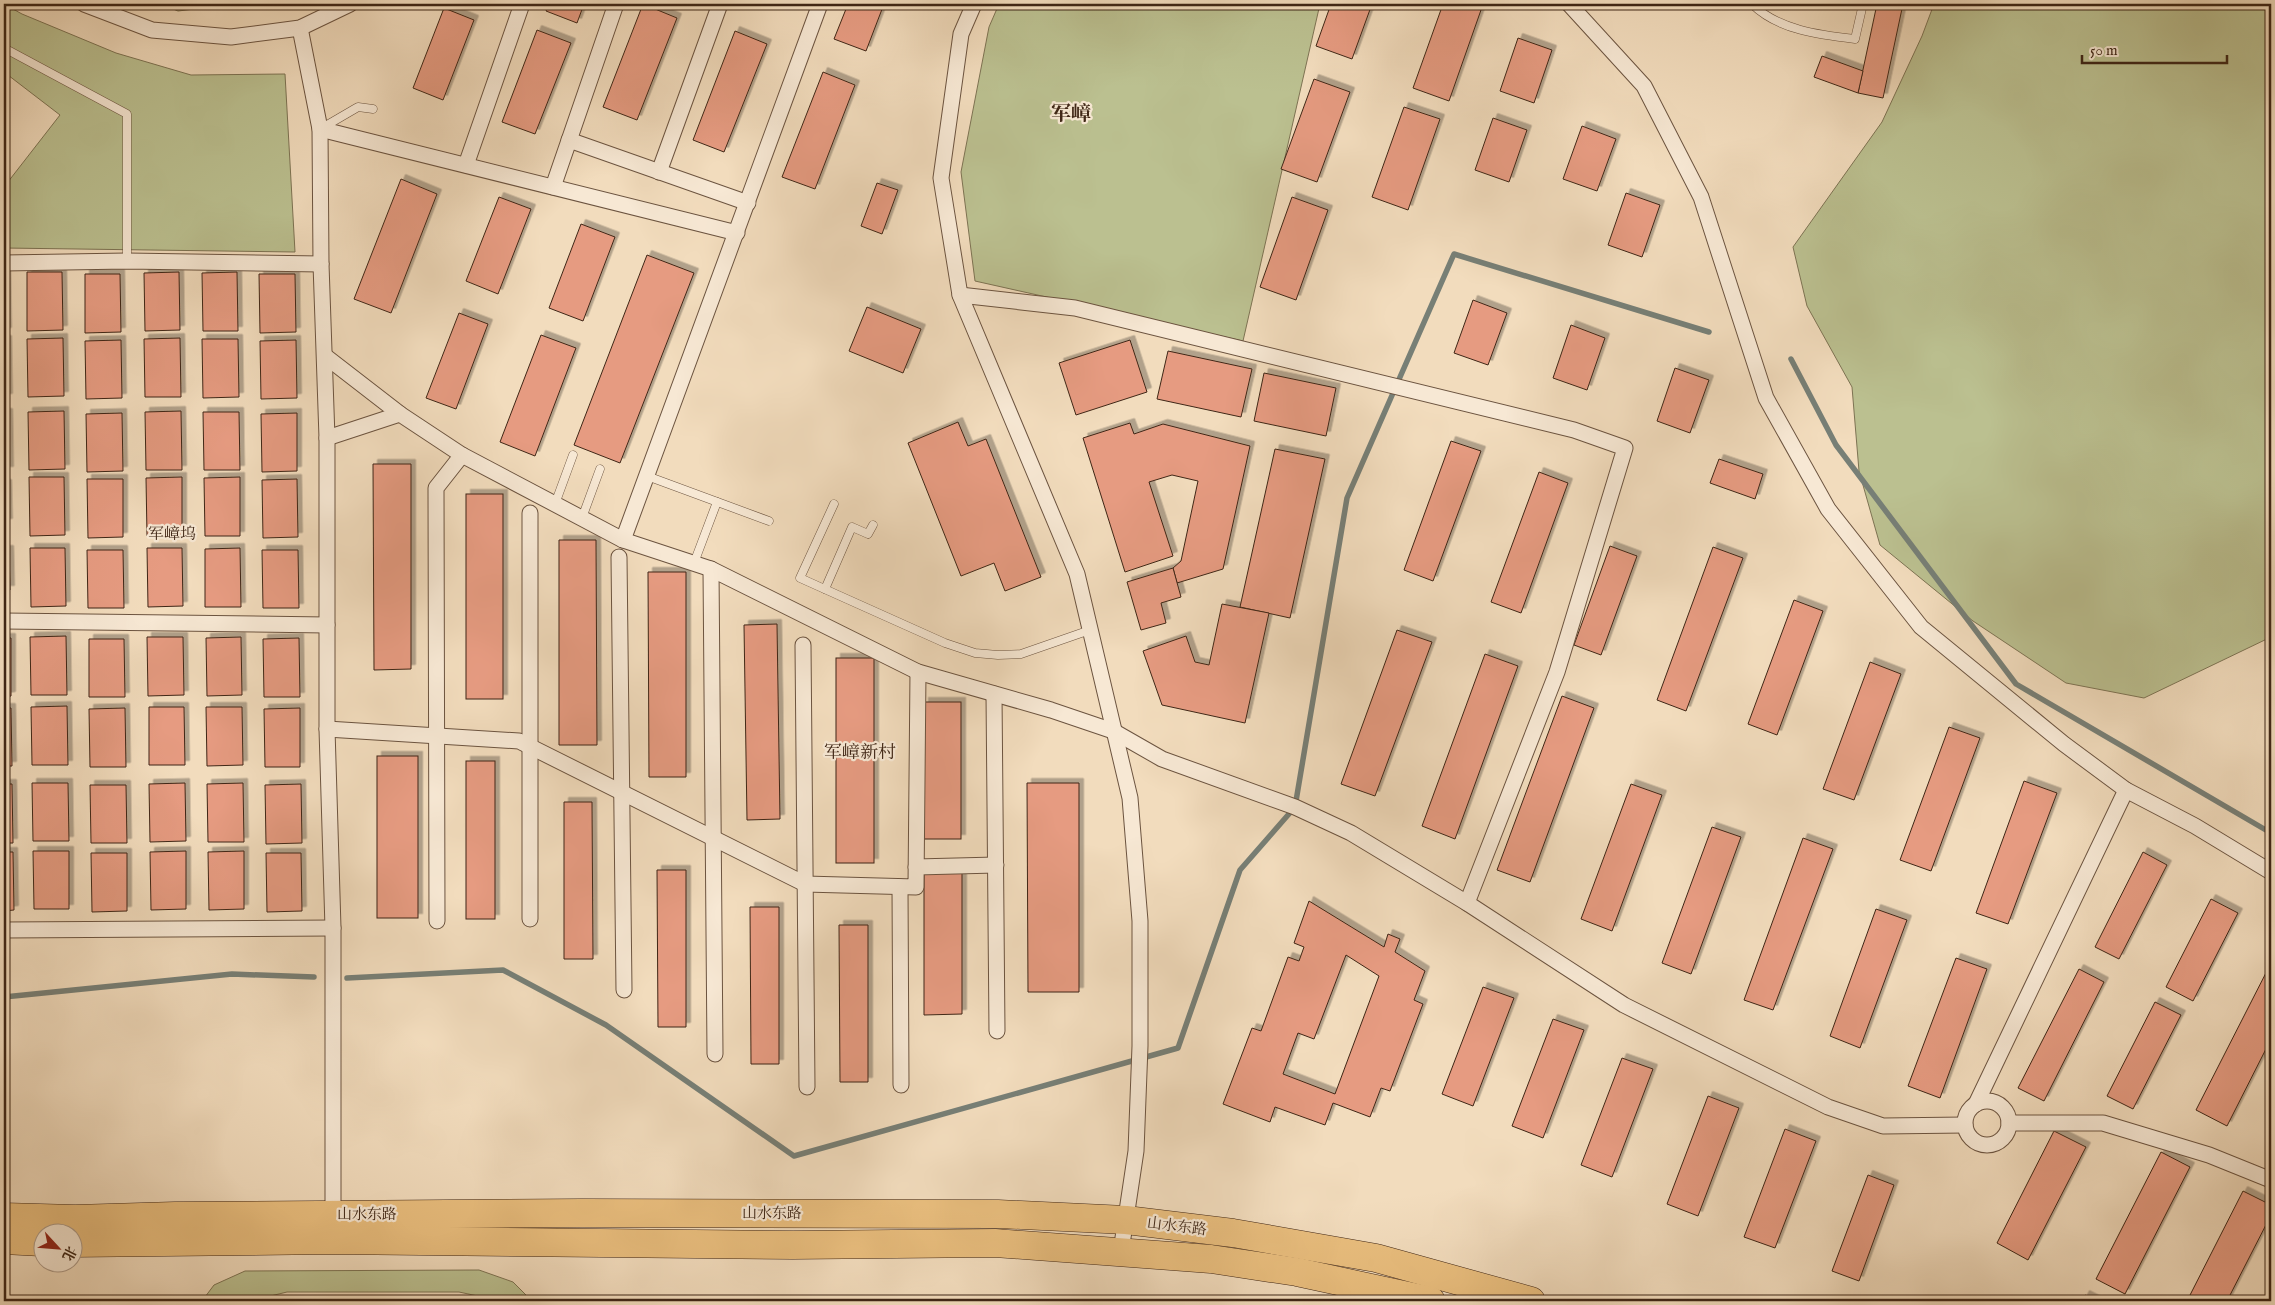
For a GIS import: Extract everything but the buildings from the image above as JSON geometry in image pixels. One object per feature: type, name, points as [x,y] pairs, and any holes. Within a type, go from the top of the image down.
[{"type":"highway","name":"山水东路","points":[[82,1242],[332,1227],[998,1214],[1126,1220],[1232,1232],[1376,1258],[1531,1301]]},
{"type":"highway","name":"山水东路","points":[[4,1217],[332,1227],[793,1245],[995,1243],[1211,1259],[1297,1272],[1417,1299]]},
{"type":"highway","points":[[4,1240],[32,1241]]},
{"type":"street","points":[[84,4],[152,30],[231,37],[300,28],[350,4]]},
{"type":"street","points":[[466,165],[522,4]]},
{"type":"street","points":[[553,187],[616,4]]},
{"type":"street","points":[[659,172],[720,4]]},
{"type":"street","points":[[623,540],[820,4]]},
{"type":"street","points":[[974,4],[961,34],[941,178],[960,295],[1077,574],[1130,798],[1140,921],[1140,1046],[1136,1151],[1121,1251]]},
{"type":"street","points":[[1569,4],[1644,86],[1701,197],[1766,398],[1828,509],[1921,627],[2064,744],[2126,790],[2195,826],[2271,872]]},
{"type":"street","points":[[300,28],[320,129],[327,438],[327,729],[333,928],[332,1227]]},
{"type":"street","points":[[320,129],[737,233]]},
{"type":"street","points":[[569,140],[748,203]]},
{"type":"street","points":[[4,264],[127,261],[322,264]]},
{"type":"street","points":[[960,295],[1075,308],[1574,430],[1625,448],[1557,672],[1467,903]]},
{"type":"street","points":[[325,356],[400,414],[462,455],[623,540],[711,569],[918,672],[1113,731],[1162,759],[1295,807],[1351,833],[1467,903],[1624,1005],[1828,1107],[1883,1126],[1966,1125]]},
{"type":"street","points":[[327,438],[400,414]]},
{"type":"street","points":[[437,921],[436,488],[462,455]]},
{"type":"street","points":[[530,513],[530,918]]},
{"type":"street","points":[[619,557],[624,990]]},
{"type":"street","points":[[711,569],[714,1054]]},
{"type":"street","points":[[4,621],[327,625]]},
{"type":"street","points":[[803,645],[807,1087]]},
{"type":"street","points":[[327,729],[519,741],[805,884],[916,888],[918,672]]},
{"type":"street","points":[[994,694],[997,1031]]},
{"type":"street","points":[[1976,1104],[1987,1100],[1998,1103],[2007,1112],[2009,1123],[2006,1134],[1998,1141],[1988,1145],[1977,1142],[1969,1135],[1966,1125],[1968,1113],[1976,1104],[2126,790]]},
{"type":"street","points":[[916,867],[996,866]]},
{"type":"street","points":[[900,887],[901,1085]]},
{"type":"street","points":[[4,930],[333,928]]},
{"type":"street","points":[[2009,1123],[2103,1122],[2209,1155],[2271,1180]]},
{"type":"lane","points":[[1752,4],[1761,13],[1811,34],[1855,39],[1862,4]]},
{"type":"lane","points":[[4,48],[127,114],[127,261]]},
{"type":"lane","points":[[320,129],[358,107],[374,109]]},
{"type":"lane","points":[[555,504],[573,455]]},
{"type":"lane","points":[[582,518],[600,469]]},
{"type":"lane","points":[[646,476],[769,521]]},
{"type":"lane","points":[[694,563],[717,502]]},
{"type":"lane","points":[[834,504],[800,578],[945,643],[975,653],[998,655],[1022,654],[1090,630]]},
{"type":"lane","points":[[826,589],[852,527],[868,534],[873,524]]},
{"type":"green space","points":[[4,4],[22,14],[116,53],[191,75],[285,74],[295,252],[4,248],[4,187],[60,115],[4,72]]},
{"type":"green space","points":[[161,4],[235,4],[178,11]]},
{"type":"green space","points":[[999,4],[1320,4],[1243,341],[975,281],[961,172],[989,27]]},
{"type":"green space","points":[[1934,4],[2271,4],[2271,637],[2144,698],[2066,683],[1973,621],[1880,545],[1859,471],[1852,387],[1807,306],[1793,247],[1882,122],[1922,36]]},
{"type":"green space","points":[[479,1270],[513,1282],[532,1301],[491,1301],[487,1298],[459,1292],[287,1292],[250,1301],[202,1301],[214,1285],[245,1271]]},
{"type":"waterway","points":[[347,978],[503,970],[606,1025],[794,1156],[1178,1048],[1240,870],[1295,807],[1347,498],[1454,254],[1709,332]]},
{"type":"waterway","points":[[1791,359],[1836,445],[2016,684],[2271,833]]},
{"type":"waterway","points":[[4,997],[232,974],[314,977]]},
{"type":"district","name":"军嶂","points":[[1071,113]]},
{"type":"district","name":"军嶂坞","points":[[172,533]]},
{"type":"district","name":"军嶂新村","points":[[860,752]]}]
